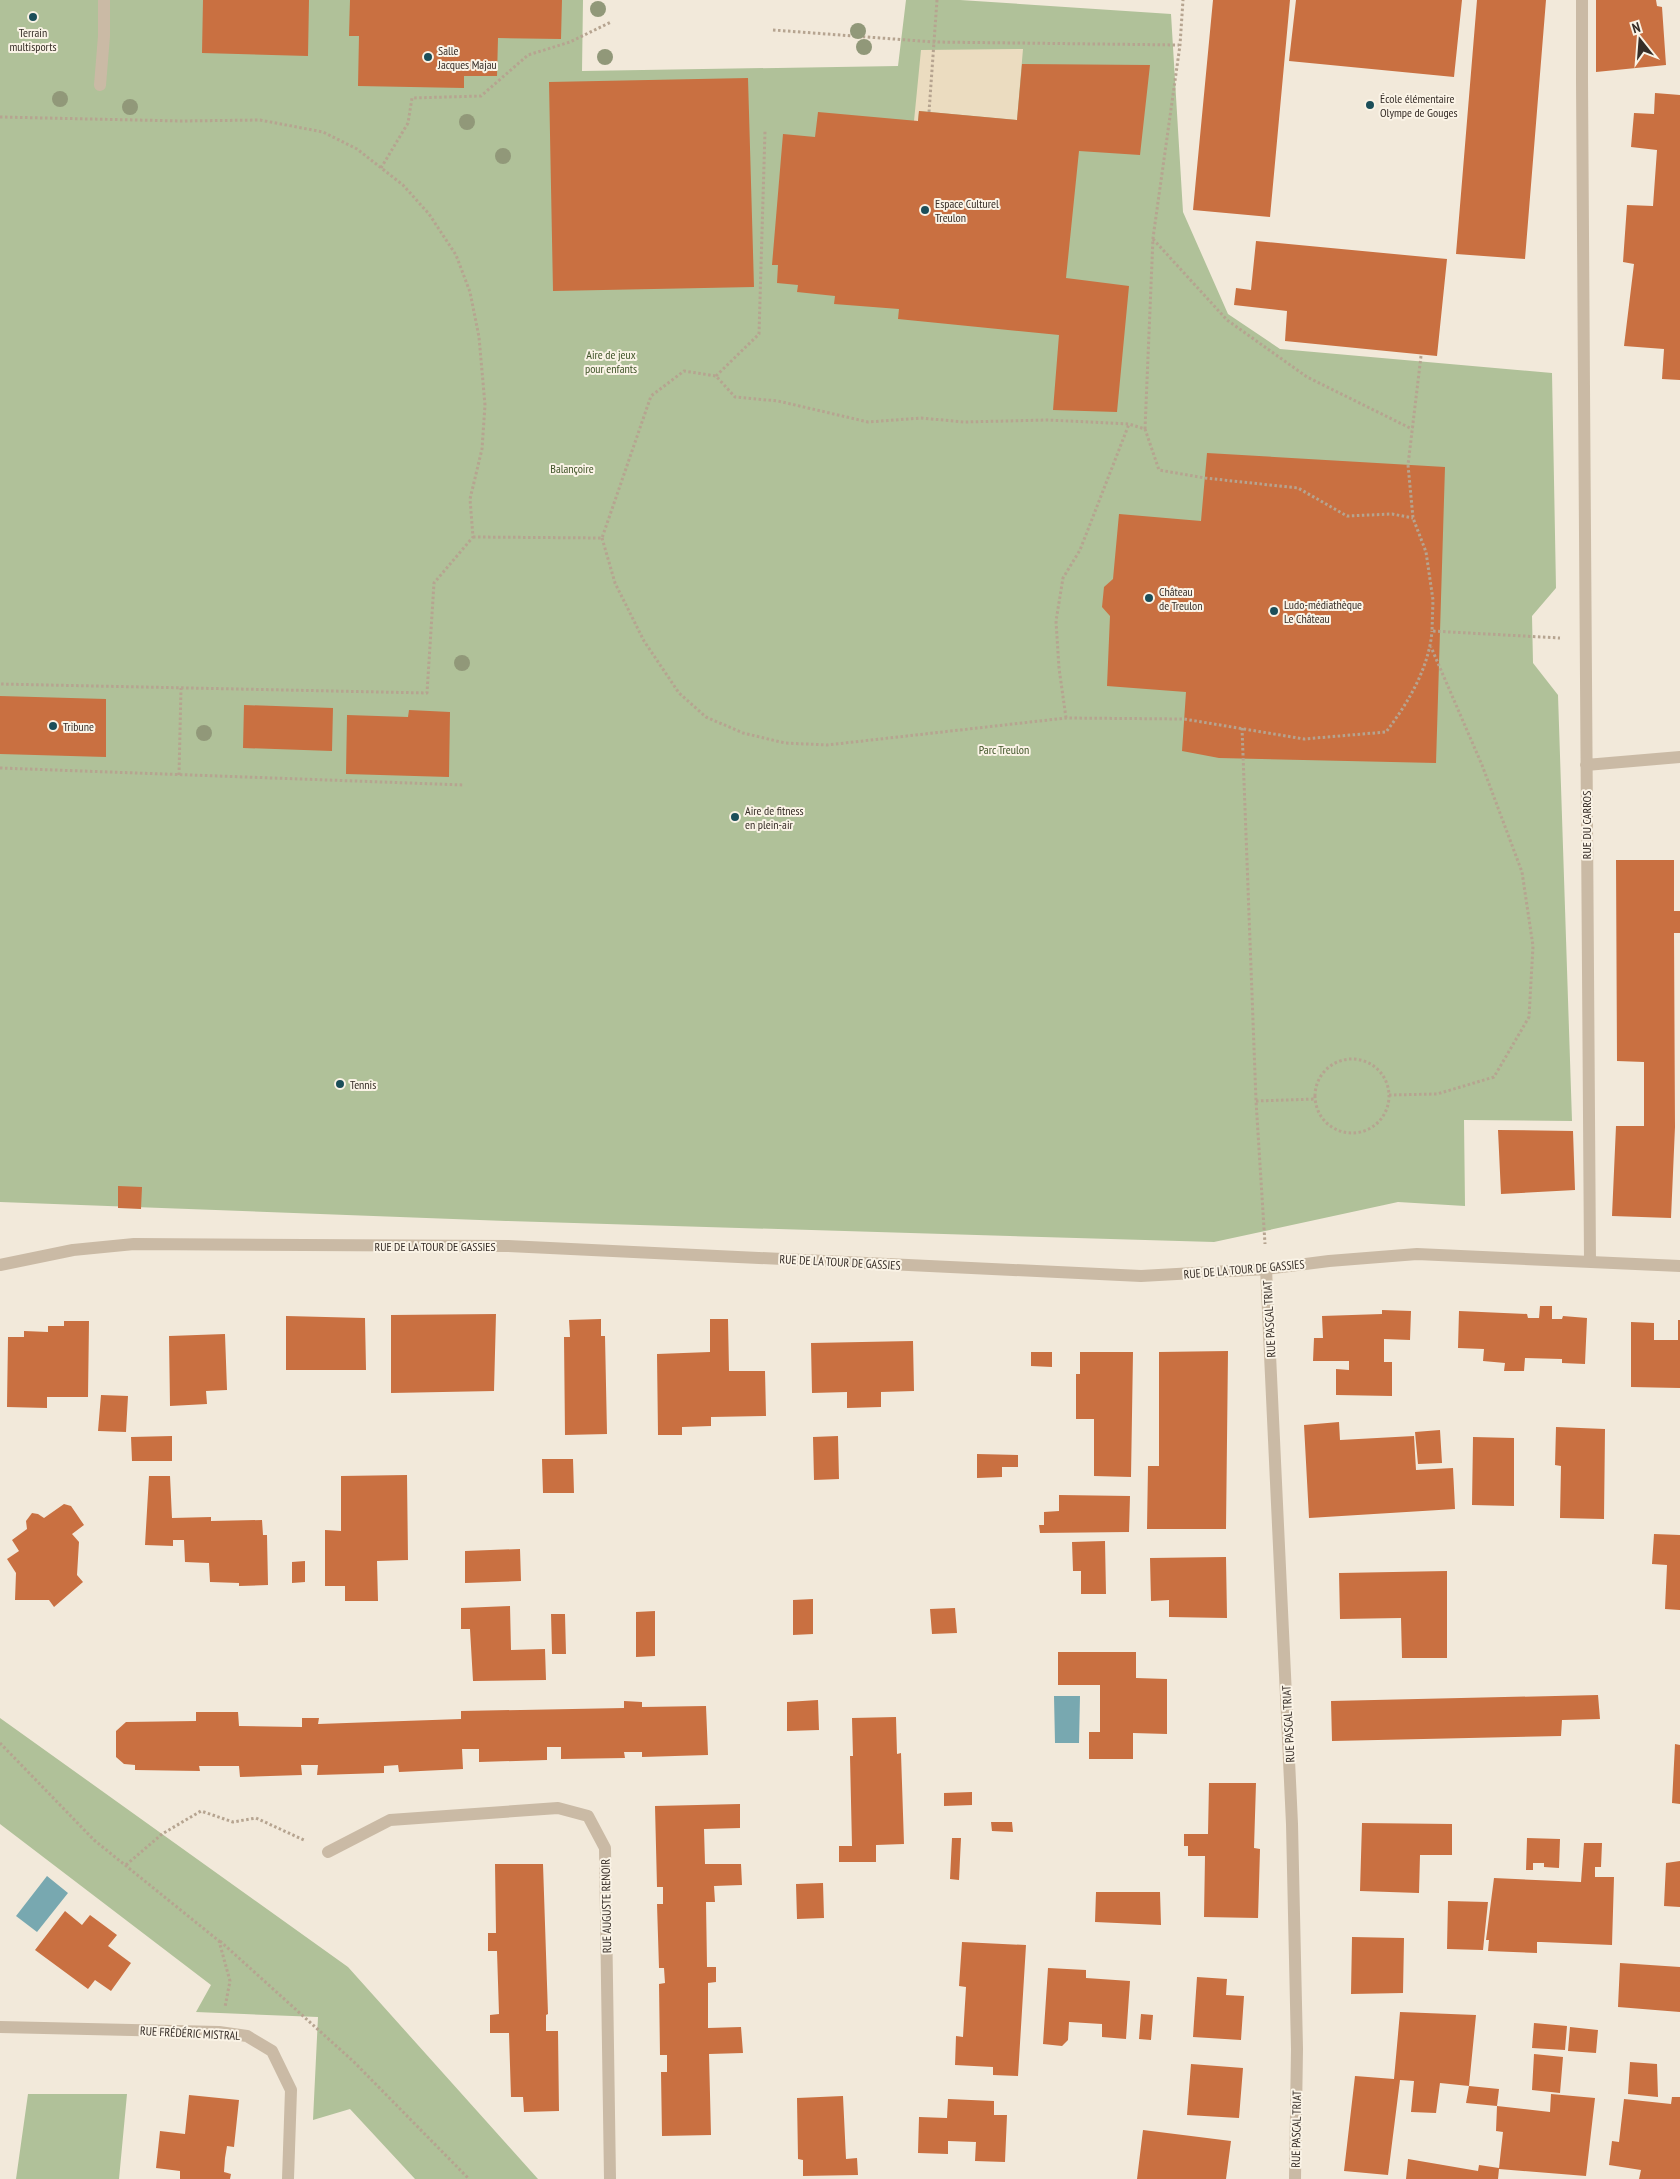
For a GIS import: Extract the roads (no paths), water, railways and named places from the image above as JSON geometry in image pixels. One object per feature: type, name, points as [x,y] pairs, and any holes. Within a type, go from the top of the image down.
[{"type":"street","points":[[100,85],[104,36],[104,0]]},
{"type":"street","name":"RUE DU CARROS","points":[[1582,0],[1590,1261]]},
{"type":"street","points":[[1586,765],[1680,757]]},
{"type":"street","name":"RUE DE LA TOUR DE GASSIES","points":[[0,1265],[73,1250],[144,1244],[508,1246],[1141,1276],[1266,1269],[1329,1260],[1417,1254],[1680,1266]]},
{"type":"street","name":"RUE PASCAL TRIAT","points":[[1266,1269],[1292,1824],[1297,2049],[1294,2179]]},
{"type":"street","name":"RUE AUGUSTE RENOIR","points":[[328,1852],[390,1820],[558,1808],[588,1816],[606,1848],[610,2179]]},
{"type":"street","name":"RUE FRÉDÉRIC MISTRAL","points":[[0,2027],[219,2032],[247,2036],[272,2051],[291,2090],[288,2179]]},
{"type":"water","points":[[1054,1696],[1080,1696],[1079,1743],[1055,1743]]},
{"type":"water","points":[[47,1876],[68,1893],[37,1932],[16,1916]]},
{"type":"place","name":"Terrain multisports","points":[[33,17]]},
{"type":"place","name":"Salle Jacques Majau","points":[[428,57]]},
{"type":"place","name":"École élémentaire Olympe de Gouges","points":[[1370,105]]},
{"type":"place","name":"Espace Culturel Treulon","points":[[925,210]]},
{"type":"place","name":"Château de Treulon","points":[[1149,598]]},
{"type":"place","name":"Ludo-médiathèque Le Château","points":[[1274,611]]},
{"type":"place","name":"Tribune","points":[[53,726]]},
{"type":"place","name":"Aire de fitness en plein-air","points":[[735,817]]},
{"type":"place","name":"Tennis","points":[[340,1084]]},
{"type":"park label","name":"Aire de jeux pour enfants","points":[[611,361]]},
{"type":"park label","name":"Balançoire","points":[[572,468]]},
{"type":"park label","name":"Parc Treulon","points":[[1004,749]]}]
